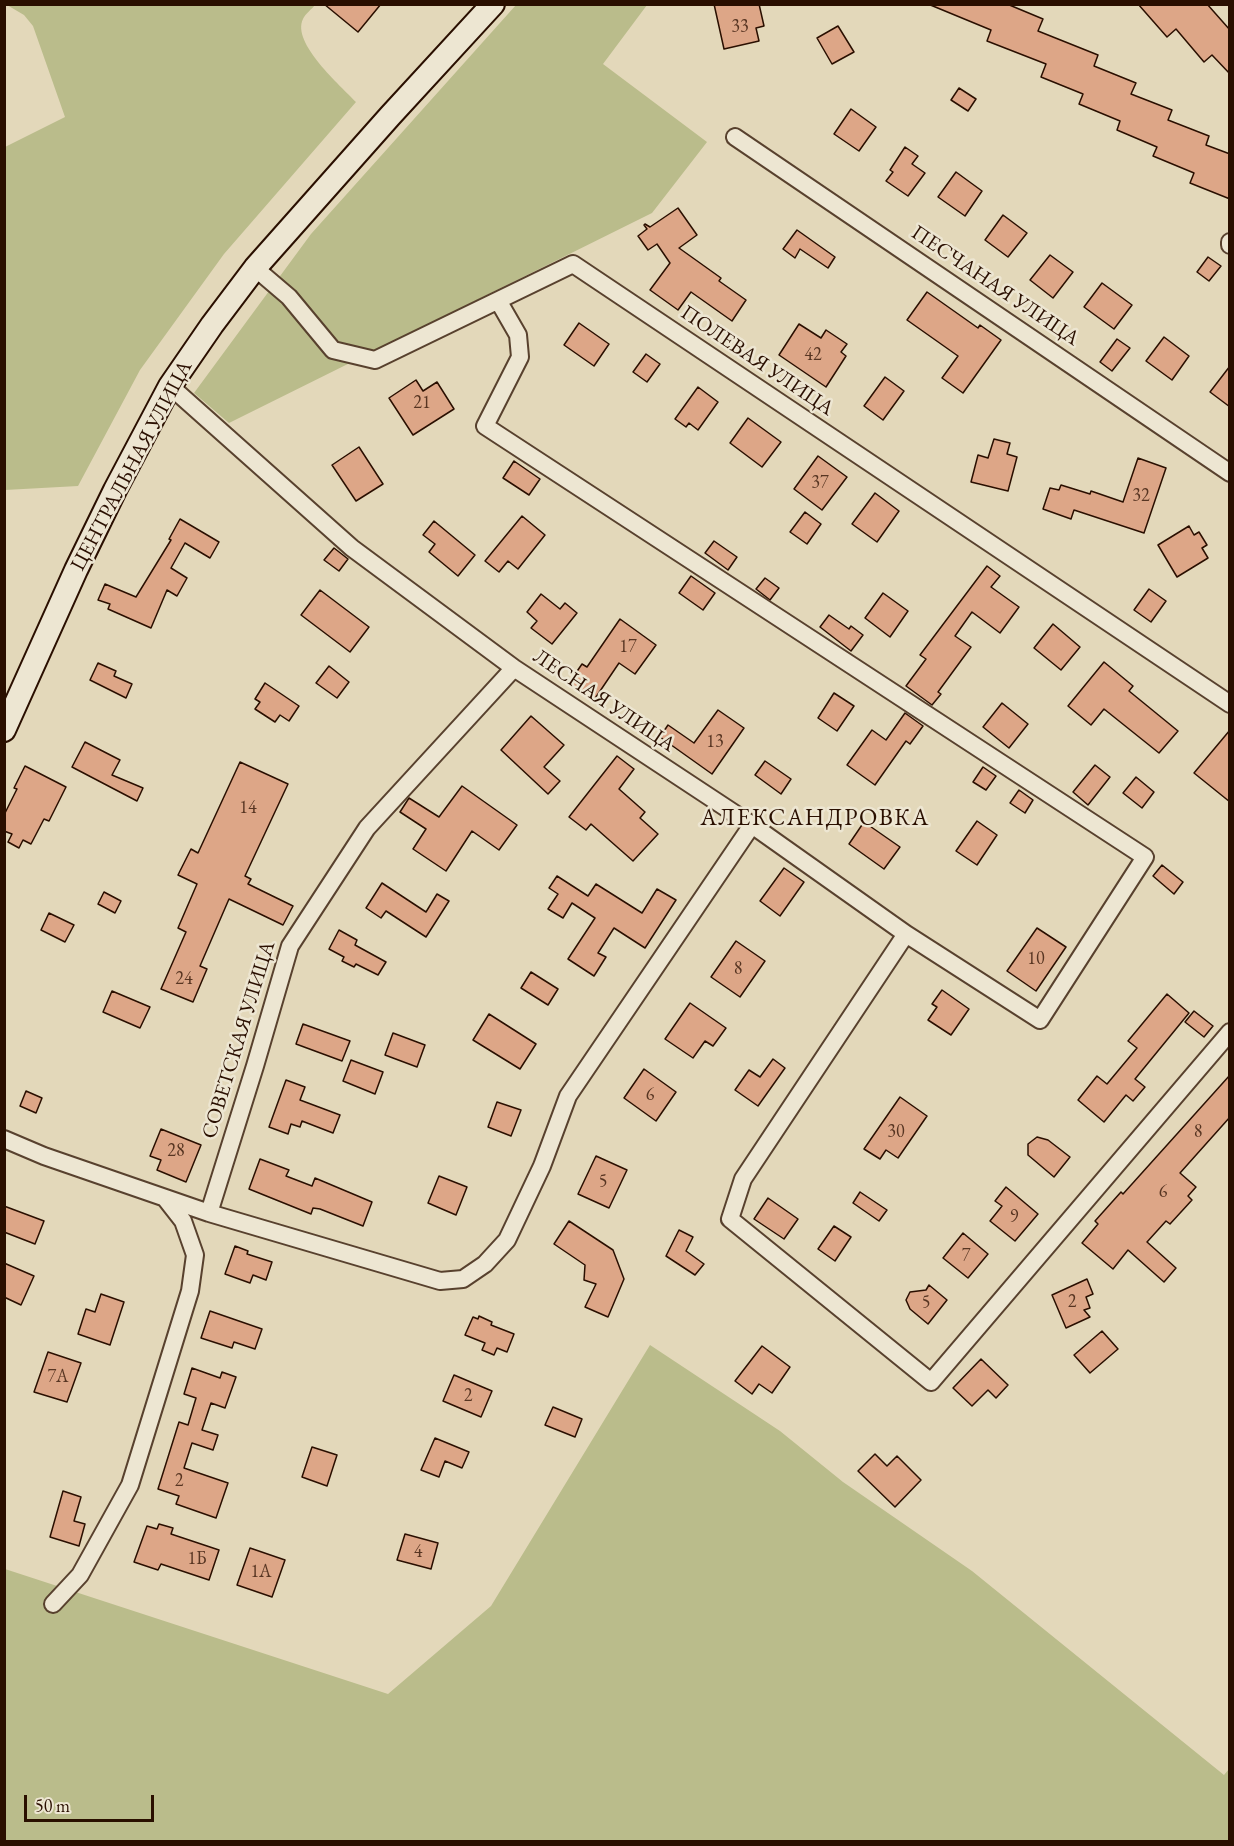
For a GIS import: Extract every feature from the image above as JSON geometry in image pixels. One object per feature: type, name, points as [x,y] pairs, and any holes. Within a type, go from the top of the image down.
[{"type":"main road","name":"ЦЕНТРАЛЬНАЯ УЛИЦА","points":[[4,730],[96,530],[170,386],[255,268],[493,4]]},
{"type":"street","name":"ПЕСЧАНАЯ УЛИЦА","points":[[735,137],[1230,473]]},
{"type":"street","name":"ПОЛЕВАЯ УЛИЦА","points":[[255,268],[289,297],[333,350],[375,360],[499,302],[573,264],[1230,704]]},
{"type":"street","name":"ЛЕСНАЯ УЛИЦА","points":[[170,386],[352,548],[514,668],[752,825],[906,934],[1040,1020],[1145,857],[485,426],[520,357],[518,335],[499,302]]},
{"type":"street","name":"СОВЕТСКАЯ УЛИЦА","points":[[209,1213],[290,946],[367,828],[514,668]]},
{"type":"street","points":[[4,1139],[44,1156],[209,1213],[440,1281],[463,1279],[485,1264],[507,1240],[542,1166],[568,1096],[752,825]]},
{"type":"street","points":[[906,934],[743,1179],[730,1219],[931,1382],[1230,1032]]},
{"type":"street","points":[[53,1605],[80,1575],[130,1485],[190,1291],[195,1255],[183,1221],[164,1198]]},
{"type":"green space","points":[[7,5],[315,5],[303,19],[301,29],[304,40],[319,64],[356,102],[224,254],[140,370],[78,486],[5,490],[5,147],[65,117],[33,26],[24,15]]},
{"type":"green space","points":[[516,5],[647,5],[603,64],[707,142],[652,213],[229,423],[194,393],[311,234]]},
{"type":"green space","points":[[650,1345],[780,1431],[843,1482],[972,1571],[1224,1775],[1229,1769],[1229,1841],[5,1842],[5,1569],[388,1694],[491,1606]]},
{"type":"building","points":[[324,4],[381,4],[358,32]]},
{"type":"building","points":[[714,4],[759,4],[764,26],[756,28],[759,41],[724,49]]},
{"type":"building","points":[[928,4],[1007,4],[1043,19],[1038,31],[1098,55],[1094,66],[1136,83],[1131,94],[1172,110],[1168,120],[1209,136],[1206,145],[1230,154],[1230,199],[1190,183],[1194,173],[1153,156],[1157,147],[1117,130],[1120,121],[1079,104],[1083,94],[1041,77],[1046,64],[987,41],[991,30]]},
{"type":"building","points":[[1138,4],[1207,4],[1230,30],[1230,74],[1212,55],[1204,62],[1176,29],[1167,37]]},
{"type":"building","points":[[838,26],[854,52],[832,64],[817,38]]},
{"type":"building","points":[[959,88],[976,99],[968,111],[951,100]]},
{"type":"building","points":[[851,109],[876,127],[859,151],[834,134]]},
{"type":"building","points":[[905,147],[918,156],[912,164],[925,173],[908,196],[886,181],[893,172],[890,170]]},
{"type":"building","points":[[956,172],[982,191],[965,216],[938,197]]},
{"type":"building","points":[[678,208],[697,235],[679,248],[721,278],[719,281],[746,300],[732,321],[691,292],[678,310],[650,290],[670,263],[657,244],[648,250],[638,236],[647,229],[645,224],[650,227]]},
{"type":"building","points":[[1003,215],[1027,233],[1008,257],[985,240]]},
{"type":"building","points":[[797,230],[835,257],[828,268],[800,249],[795,258],[783,249]]},
{"type":"building","points":[[1050,255],[1073,272],[1053,298],[1030,280]]},
{"type":"building","points":[[1208,257],[1221,266],[1209,281],[1197,272]]},
{"type":"building","points":[[1102,283],[1132,305],[1114,329],[1084,307]]},
{"type":"building","points":[[927,292],[978,328],[980,325],[1001,340],[963,393],[942,378],[958,356],[907,320]]},
{"type":"building","points":[[579,323],[609,344],[594,366],[564,345]]},
{"type":"building","points":[[799,324],[821,338],[826,330],[847,344],[841,352],[846,356],[826,387],[779,355]]},
{"type":"building","points":[[1164,337],[1189,356],[1172,380],[1146,361]]},
{"type":"building","points":[[1117,339],[1130,348],[1112,371],[1100,362]]},
{"type":"building","points":[[646,354],[660,364],[647,382],[633,372]]},
{"type":"building","points":[[1230,366],[1230,407],[1210,392]]},
{"type":"building","points":[[885,377],[904,391],[883,420],[864,406]]},
{"type":"building","points":[[416,380],[423,391],[437,382],[454,409],[413,435],[389,398]]},
{"type":"building","points":[[698,387],[718,402],[698,430],[689,423],[686,427],[675,419]]},
{"type":"building","points":[[748,418],[781,442],[762,467],[730,443]]},
{"type":"building","points":[[994,439],[1010,443],[1007,454],[1017,457],[1008,491],[971,482],[978,455],[988,458]]},
{"type":"building","points":[[359,447],[383,484],[356,501],[332,465]]},
{"type":"building","points":[[818,456],[847,477],[822,510],[794,489]]},
{"type":"building","points":[[1138,458],[1166,468],[1144,533],[1074,510],[1071,519],[1043,509],[1050,488],[1059,490],[1061,485],[1090,494],[1091,491],[1123,502]]},
{"type":"building","points":[[514,461],[540,479],[529,495],[503,478]]},
{"type":"building","points":[[875,493],[899,511],[877,542],[852,524]]},
{"type":"building","points":[[805,512],[821,524],[807,544],[790,532]]},
{"type":"building","points":[[522,516],[545,535],[518,569],[508,561],[499,572],[485,561]]},
{"type":"building","points":[[180,519],[219,542],[210,558],[185,543],[171,568],[187,578],[177,596],[167,590],[151,628],[108,609],[110,604],[98,600],[105,584],[136,597],[171,540],[169,539]]},
{"type":"building","points":[[434,521],[475,555],[458,576],[429,552],[435,544],[423,535]]},
{"type":"building","points":[[1189,526],[1194,535],[1199,532],[1207,545],[1202,548],[1208,558],[1177,577],[1158,545]]},
{"type":"building","points":[[714,541],[737,557],[728,570],[705,553]]},
{"type":"building","points":[[334,548],[348,559],[339,571],[324,560]]},
{"type":"building","points":[[987,566],[1000,576],[991,587],[1019,607],[1000,633],[972,612],[955,636],[971,647],[938,692],[941,694],[932,705],[906,686],[926,659],[920,655]]},
{"type":"building","points":[[691,576],[715,593],[703,610],[679,593]]},
{"type":"building","points":[[765,578],[779,588],[770,600],[756,589]]},
{"type":"building","points":[[1149,589],[1166,601],[1151,622],[1134,610]]},
{"type":"building","points":[[320,590],[369,627],[350,652],[301,615]]},
{"type":"building","points":[[883,593],[908,611],[890,637],[865,618]]},
{"type":"building","points":[[541,594],[560,609],[565,603],[577,613],[552,644],[531,628],[537,621],[527,612]]},
{"type":"building","points":[[829,615],[849,629],[851,626],[863,635],[851,651],[820,627]]},
{"type":"building","points":[[620,619],[656,645],[635,674],[619,663],[594,700],[569,683],[582,664],[587,667]]},
{"type":"building","points":[[1053,624],[1080,647],[1061,670],[1034,648]]},
{"type":"building","points":[[1104,662],[1133,686],[1129,691],[1178,731],[1159,753],[1104,709],[1091,725],[1068,706]]},
{"type":"building","points":[[98,663],[116,671],[114,676],[132,684],[126,698],[90,680]]},
{"type":"building","points":[[329,666],[349,682],[337,698],[316,683]]},
{"type":"building","points":[[265,683],[299,706],[289,721],[280,715],[275,722],[255,709],[260,702],[255,699]]},
{"type":"building","points":[[834,693],[854,706],[837,731],[818,718]]},
{"type":"building","points":[[1002,703],[1028,724],[1009,748],[983,727]]},
{"type":"building","points":[[718,710],[744,728],[712,774],[660,737],[668,725],[694,743]]},
{"type":"building","points":[[905,713],[923,726],[910,744],[906,741],[875,785],[847,765],[872,730],[886,740]]},
{"type":"building","points":[[531,716],[564,745],[544,767],[560,781],[548,794],[501,750]]},
{"type":"building","points":[[1230,730],[1230,802],[1194,773]]},
{"type":"building","points":[[85,742],[120,760],[112,775],[143,788],[137,801],[72,767]]},
{"type":"building","points":[[617,756],[634,769],[619,789],[645,812],[640,818],[658,834],[633,861],[591,824],[586,830],[569,817]]},
{"type":"building","points":[[765,761],[791,779],[781,794],[755,775]]},
{"type":"building","points":[[240,762],[288,784],[245,876],[251,879],[248,884],[293,906],[283,925],[229,899],[200,966],[207,969],[193,1002],[161,989],[186,932],[178,928],[197,884],[178,875],[191,849],[198,853]]},
{"type":"building","points":[[1095,765],[1110,777],[1088,805],[1073,792]]},
{"type":"building","points":[[25,766],[66,787],[49,821],[44,819],[31,844],[23,840],[19,848],[8,842],[12,834],[4,831],[4,815]]},
{"type":"building","points":[[983,767],[996,776],[986,790],[973,782]]},
{"type":"building","points":[[1136,777],[1154,792],[1142,808],[1123,793]]},
{"type":"building","points":[[462,786],[517,825],[499,850],[472,831],[446,871],[413,849],[426,829],[400,812],[409,798],[439,817]]},
{"type":"building","points":[[1019,790],[1033,800],[1025,813],[1010,803]]},
{"type":"building","points":[[977,821],[997,835],[977,865],[956,851]]},
{"type":"building","points":[[864,822],[900,847],[884,869],[849,844]]},
{"type":"building","points":[[1162,865],[1183,882],[1174,894],[1153,876]]},
{"type":"building","points":[[784,868],[804,882],[780,916],[760,901]]},
{"type":"building","points":[[557,876],[588,896],[596,884],[642,913],[657,889],[676,900],[645,948],[614,928],[598,953],[606,957],[594,976],[568,959],[595,918],[572,903],[563,918],[548,909],[558,894],[549,888]]},
{"type":"building","points":[[382,883],[426,912],[437,894],[449,901],[426,937],[386,911],[381,918],[366,908]]},
{"type":"building","points":[[104,892],[121,901],[115,913],[98,904]]},
{"type":"building","points":[[49,913],[74,925],[65,942],[41,930]]},
{"type":"building","points":[[1037,928],[1066,947],[1036,991],[1007,971]]},
{"type":"building","points":[[339,930],[357,940],[355,945],[386,962],[378,975],[356,964],[354,967],[342,961],[344,957],[329,949]]},
{"type":"building","points":[[736,941],[765,961],[740,997],[711,977]]},
{"type":"building","points":[[531,972],[558,989],[548,1005],[521,988]]},
{"type":"building","points":[[942,990],[969,1009],[951,1035],[928,1020],[937,1007],[932,1004]]},
{"type":"building","points":[[112,991],[150,1007],[140,1028],[103,1012]]},
{"type":"building","points":[[1167,994],[1189,1013],[1135,1079],[1145,1087],[1133,1101],[1126,1095],[1104,1122],[1078,1100],[1097,1076],[1107,1084],[1137,1048],[1128,1041]]},
{"type":"building","points":[[690,1003],[726,1028],[713,1046],[705,1041],[693,1058],[665,1039]]},
{"type":"building","points":[[1194,1011],[1213,1026],[1204,1037],[1185,1022]]},
{"type":"building","points":[[489,1014],[536,1044],[520,1069],[473,1040]]},
{"type":"building","points":[[303,1024],[350,1041],[342,1061],[296,1044]]},
{"type":"building","points":[[393,1033],[425,1045],[417,1067],[385,1055]]},
{"type":"building","points":[[773,1059],[785,1068],[758,1106],[735,1090],[749,1070],[760,1077]]},
{"type":"building","points":[[351,1060],[383,1072],[375,1094],[343,1081]]},
{"type":"building","points":[[644,1069],[676,1092],[656,1121],[624,1098]]},
{"type":"building","points":[[1230,1075],[1230,1117],[1180,1173],[1196,1187],[1188,1196],[1192,1200],[1170,1224],[1166,1221],[1147,1242],[1176,1268],[1164,1282],[1128,1250],[1113,1269],[1082,1243],[1098,1224],[1095,1221],[1121,1192],[1123,1194]]},
{"type":"building","points":[[286,1080],[305,1087],[300,1100],[340,1115],[333,1133],[302,1121],[300,1127],[291,1124],[288,1134],[269,1127]]},
{"type":"building","points":[[26,1091],[42,1098],[36,1113],[20,1106]]},
{"type":"building","points":[[900,1097],[927,1116],[898,1158],[886,1150],[880,1159],[864,1149]]},
{"type":"building","points":[[497,1102],[521,1110],[511,1136],[488,1127]]},
{"type":"building","points":[[161,1129],[201,1145],[186,1182],[157,1170],[161,1160],[150,1156]]},
{"type":"building","points":[[1037,1137],[1048,1140],[1070,1157],[1054,1177],[1028,1155],[1028,1144]]},
{"type":"building","points":[[596,1156],[627,1170],[609,1208],[578,1194]]},
{"type":"building","points":[[260,1159],[289,1170],[286,1176],[312,1186],[315,1178],[372,1202],[363,1226],[320,1209],[313,1208],[311,1214],[249,1189]]},
{"type":"building","points":[[439,1176],[467,1187],[456,1215],[428,1203]]},
{"type":"building","points":[[1006,1187],[1038,1214],[1015,1241],[990,1221],[1002,1206],[995,1201]]},
{"type":"building","points":[[860,1192],[887,1210],[879,1221],[853,1203]]},
{"type":"building","points":[[768,1198],[798,1219],[784,1239],[754,1219]]},
{"type":"building","points":[[4,1206],[44,1221],[35,1244],[4,1232]]},
{"type":"building","points":[[569,1221],[613,1250],[624,1279],[608,1317],[585,1307],[596,1284],[584,1280],[585,1265],[554,1244]]},
{"type":"building","points":[[834,1226],[851,1237],[835,1261],[818,1249]]},
{"type":"building","points":[[679,1230],[693,1237],[686,1251],[704,1264],[695,1275],[666,1256]]},
{"type":"building","points":[[963,1233],[988,1254],[968,1278],[943,1258]]},
{"type":"building","points":[[235,1246],[248,1251],[247,1254],[272,1262],[266,1280],[253,1275],[250,1283],[225,1274]]},
{"type":"building","points":[[4,1263],[34,1276],[21,1305],[4,1297]]},
{"type":"building","points":[[1087,1279],[1093,1294],[1086,1297],[1090,1308],[1084,1310],[1090,1317],[1066,1328],[1052,1295]]},
{"type":"building","points":[[929,1285],[947,1300],[928,1324],[910,1309],[906,1300],[910,1292],[926,1290]]},
{"type":"building","points":[[101,1294],[124,1302],[110,1345],[78,1334],[86,1309],[95,1312]]},
{"type":"building","points":[[210,1311],[262,1329],[255,1349],[234,1342],[232,1348],[201,1338]]},
{"type":"building","points":[[479,1316],[492,1322],[491,1325],[514,1334],[507,1352],[497,1348],[494,1355],[482,1350],[485,1343],[465,1335],[473,1317],[478,1319]]},
{"type":"building","points":[[1102,1331],[1118,1349],[1090,1373],[1074,1355]]},
{"type":"building","points":[[762,1346],[790,1367],[772,1393],[759,1384],[752,1394],[735,1381]]},
{"type":"building","points":[[48,1352],[81,1363],[67,1402],[34,1392]]},
{"type":"building","points":[[981,1359],[1008,1385],[996,1398],[988,1390],[972,1406],[953,1388]]},
{"type":"building","points":[[192,1368],[220,1378],[222,1372],[236,1377],[225,1408],[211,1403],[202,1430],[218,1435],[213,1450],[192,1443],[184,1468],[228,1483],[216,1518],[176,1504],[179,1496],[158,1489],[179,1422],[188,1425],[196,1398],[184,1394]]},
{"type":"building","points":[[454,1375],[492,1391],[481,1417],[443,1401]]},
{"type":"building","points":[[553,1407],[582,1419],[575,1437],[545,1425]]},
{"type":"building","points":[[435,1438],[469,1452],[462,1468],[445,1461],[439,1477],[421,1470]]},
{"type":"building","points":[[312,1447],[337,1455],[327,1486],[302,1477]]},
{"type":"building","points":[[875,1454],[887,1466],[897,1456],[921,1480],[895,1507],[858,1471]]},
{"type":"building","points":[[63,1491],[81,1497],[74,1521],[85,1524],[79,1546],[50,1537]]},
{"type":"building","points":[[159,1524],[173,1528],[171,1534],[219,1550],[209,1580],[161,1564],[158,1570],[134,1562],[147,1526],[157,1529]]},
{"type":"building","points":[[405,1534],[438,1543],[431,1569],[397,1560]]},
{"type":"building","points":[[250,1548],[285,1560],[272,1597],[237,1585]]},
{"type":"district","name":"АЛЕКСАНДРОВКА","points":[[815,818]]}]
